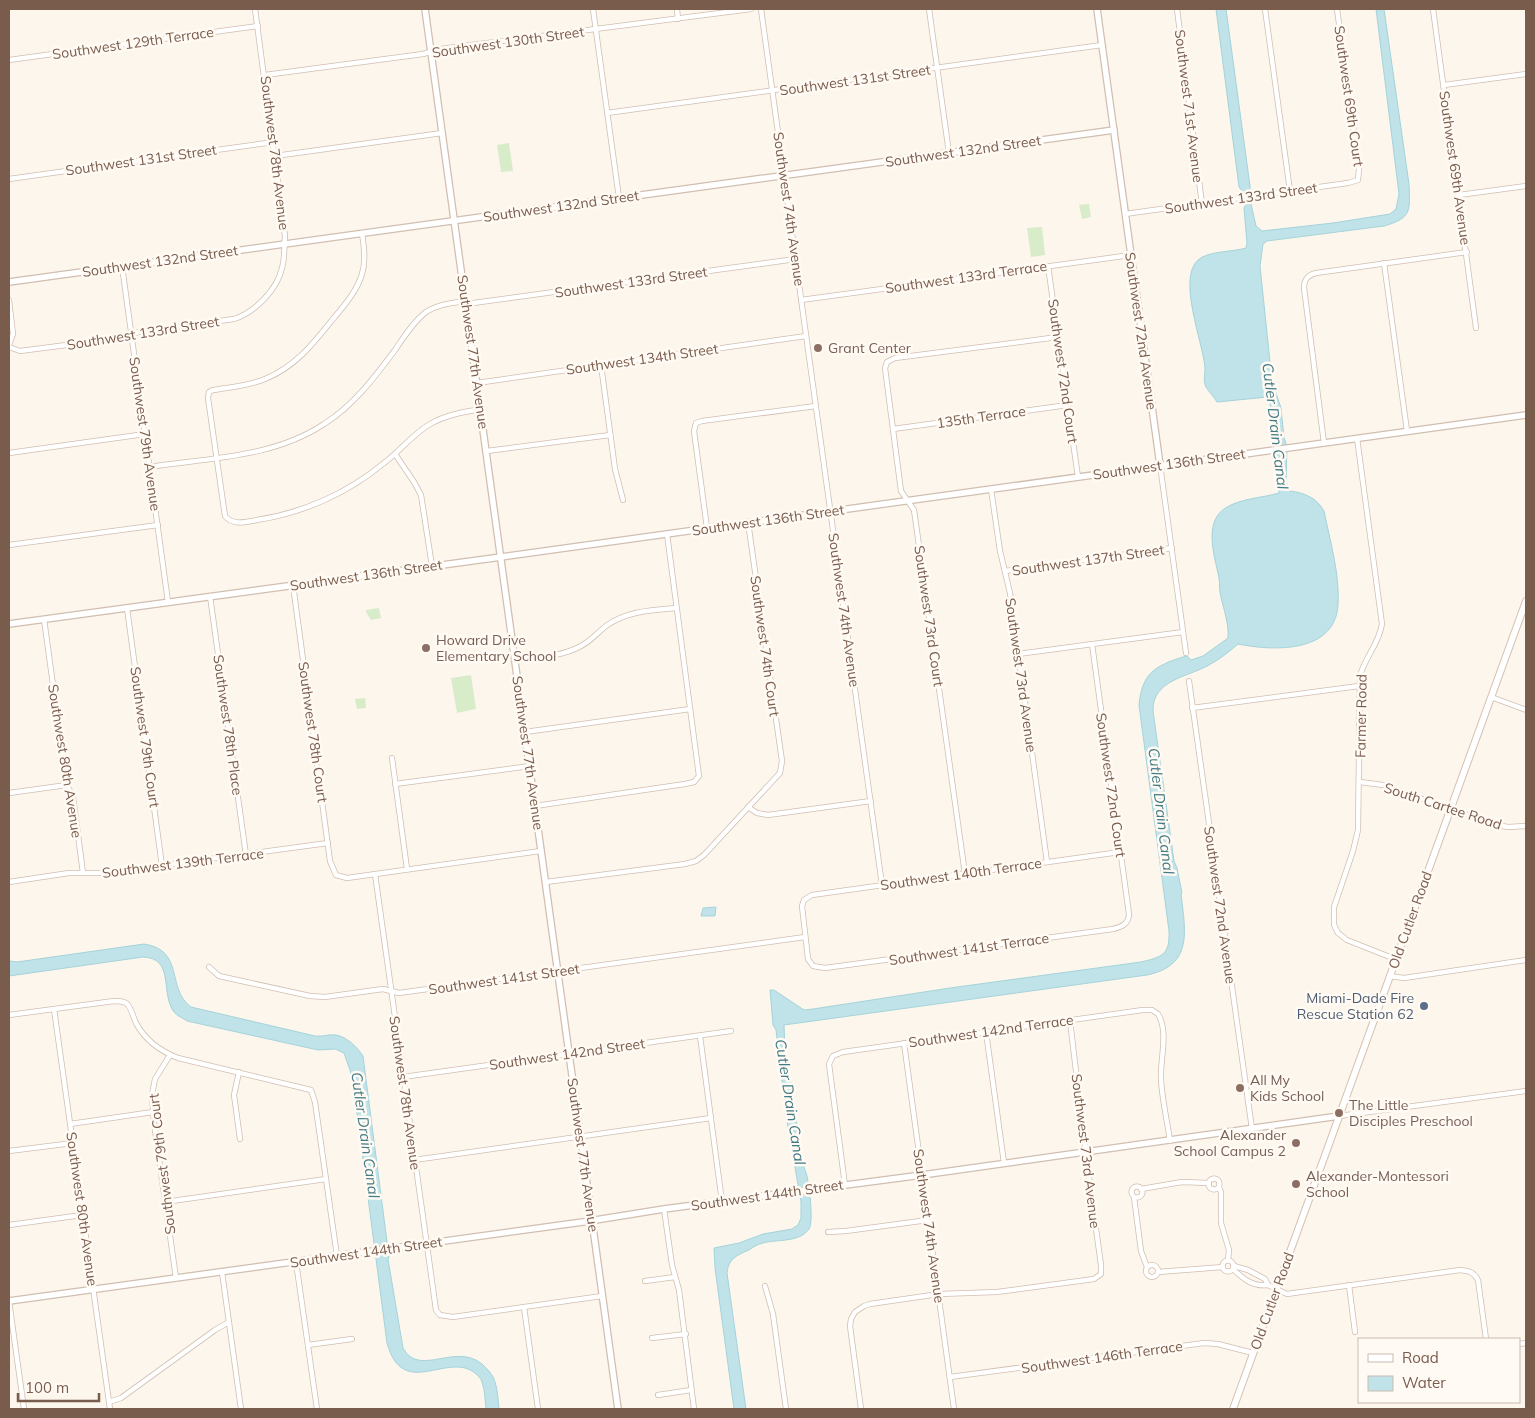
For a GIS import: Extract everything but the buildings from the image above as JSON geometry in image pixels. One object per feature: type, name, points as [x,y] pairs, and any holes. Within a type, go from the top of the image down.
[{"type":"main road","name":"Old Cutler Road","points":[[1233,1409],[1526,601]]},
{"type":"street","name":"Southwest 78th Avenue","points":[[255,9],[285,236],[282,271],[268,294]]},
{"type":"street","name":"Southwest 77th Avenue","points":[[425,9],[618,1409]]},
{"type":"street","points":[[593,9],[619,198]]},
{"type":"street","points":[[677,9],[678,19]]},
{"type":"street","name":"Southwest 130th Street","points":[[265,76],[431,51],[751,9]]},
{"type":"street","name":"Southwest 74th Avenue","points":[[761,9],[882,885]]},
{"type":"street","points":[[929,9],[949,153]]},
{"type":"street","name":"Southwest 72nd Avenue","points":[[1097,9],[1186,653]]},
{"type":"street","name":"Southwest 71st Avenue","points":[[1177,9],[1202,204]]},
{"type":"street","points":[[1265,9],[1290,191]]},
{"type":"street","name":"Southwest 69th Court","points":[[1337,9],[1360,170],[1359,178],[1356,181]]},
{"type":"street","name":"Southwest 69th Avenue","points":[[1433,9],[1476,328]]},
{"type":"street","name":"Southwest 129th Terrace","points":[[9,60],[258,26]]},
{"type":"street","name":"Southwest 131st Street","points":[[607,113],[1102,46]]},
{"type":"street","points":[[1444,85],[1526,74]]},
{"type":"street","name":"Southwest 132nd Street","points":[[9,282],[1114,130]]},
{"type":"street","points":[[275,156],[442,133]]},
{"type":"street","name":"Southwest 131st Street","points":[[9,178],[274,142]]},
{"type":"street","name":"Southwest 133rd Street","points":[[1125,214],[1356,181]]},
{"type":"street","points":[[1459,195],[1526,186]]},
{"type":"street","points":[[362,233],[364,260],[362,274],[358,283],[346,304],[309,349],[289,366],[265,379],[209,392],[208,398],[224,513],[229,521],[248,522],[300,510],[346,489],[373,472],[417,433],[439,419],[452,414],[481,409]]},
{"type":"street","points":[[1324,443],[1304,288],[1306,279],[1316,273],[1467,252]]},
{"type":"street","name":"Southwest 133rd Terrace","points":[[801,300],[1131,255]]},
{"type":"street","name":"Southwest 133rd Street","points":[[466,303],[796,259]]},
{"type":"street","points":[[1384,263],[1407,431]]},
{"type":"street","name":"Southwest 79th Avenue","points":[[122,266],[168,602]]},
{"type":"street","name":"Southwest 72nd Court","points":[[1048,266],[1078,477]]},
{"type":"street","name":"Southwest 133rd Street","points":[[9,346],[20,351],[121,338],[139,332],[234,319],[251,310],[268,294]]},
{"type":"street","points":[[9,300],[13,334],[9,346]]},
{"type":"street","points":[[149,467],[259,451],[278,446],[318,428],[338,414],[360,394],[421,316],[439,306],[466,303]]},
{"type":"street","name":"Southwest 134th Street","points":[[477,382],[806,336]]},
{"type":"street","name":"Southwest 73rd Court","points":[[965,874],[914,510],[901,491],[885,371],[887,362],[898,358],[1058,336]]},
{"type":"street","points":[[601,365],[615,469],[623,500]]},
{"type":"street","name":"135th Terrace","points":[[893,429],[1068,405]]},
{"type":"street","points":[[707,528],[694,430],[696,423],[816,406]]},
{"type":"street","name":"Southwest 136th Street","points":[[9,624],[1526,415]]},
{"type":"street","points":[[9,453],[145,434]]},
{"type":"street","points":[[487,451],[610,435]]},
{"type":"street","name":"Farmer Road","points":[[1357,438],[1382,620],[1378,640],[1363,666],[1359,686],[1360,782],[1357,838],[1334,907],[1334,925],[1338,932],[1347,940],[1395,958]]},
{"type":"street","points":[[395,454],[421,495],[432,566]]},
{"type":"street","name":"Southwest 73rd Avenue","points":[[991,489],[1000,551],[1010,592],[1047,862]]},
{"type":"street","name":"Southwest 74th Court","points":[[748,522],[782,769],[777,777],[748,807]]},
{"type":"street","points":[[9,545],[158,525]]},
{"type":"street","points":[[535,806],[686,784],[694,782],[698,778],[699,773],[666,534]]},
{"type":"street","name":"Southwest 137th Street","points":[[1005,571],[1172,548]]},
{"type":"street","name":"Southwest 78th Court","points":[[293,585],[331,866],[339,877],[347,878],[376,874]]},
{"type":"street","name":"Southwest 78th Place","points":[[210,596],[246,855]]},
{"type":"street","name":"Southwest 79th Court","points":[[127,608],[162,866]]},
{"type":"street","points":[[515,660],[566,652],[582,646],[605,627],[620,618],[676,608]]},
{"type":"street","name":"Southwest 80th Avenue","points":[[44,619],[67,785],[73,797],[83,873]]},
{"type":"street","points":[[1018,654],[1183,632]]},
{"type":"street","name":"Southwest 72nd Court","points":[[1092,644],[1129,914],[1128,920],[1124,924]]},
{"type":"street","name":"Southwest 72nd Avenue","points":[[1189,682],[1252,1129]]},
{"type":"street","points":[[1192,708],[1359,686]]},
{"type":"street","points":[[1491,696],[1526,710]]},
{"type":"street","points":[[525,732],[690,709]]},
{"type":"street","points":[[392,758],[407,870]]},
{"type":"street","points":[[395,784],[530,766]]},
{"type":"street","name":"South Cartee Road","points":[[1360,782],[1383,785],[1496,825],[1508,827],[1526,826]]},
{"type":"street","points":[[9,793],[67,785]]},
{"type":"street","points":[[546,882],[694,862],[704,855],[748,807],[757,813],[768,815],[871,801]]},
{"type":"street","name":"Southwest 139th Terrace","points":[[9,882],[69,873],[106,874],[328,843]]},
{"type":"street","points":[[376,874],[541,851]]},
{"type":"street","name":"Southwest 140th Terrace","points":[[805,937],[802,909],[804,900],[819,893],[1120,852]]},
{"type":"street","name":"Southwest 78th Avenue","points":[[376,874],[434,1304],[440,1315],[452,1317],[524,1307]]},
{"type":"street","name":"Southwest 141st Terrace","points":[[805,937],[808,957],[813,966],[821,968],[1113,929],[1124,924]]},
{"type":"street","name":"Southwest 141st Street","points":[[209,967],[219,976],[310,996],[329,997],[384,989],[399,993],[805,937]]},
{"type":"street","points":[[1389,976],[1404,978],[1526,960]]},
{"type":"street","points":[[9,1015],[114,1001],[125,1002],[129,1006],[143,1034],[170,1055],[311,1090],[315,1098],[337,1256]]},
{"type":"street","name":"Southwest 80th Avenue","points":[[54,1009],[110,1409]]},
{"type":"street","name":"Southwest 142nd Terrace","points":[[845,1185],[830,1059],[836,1054],[843,1052],[904,1043],[1143,1010],[1155,1011],[1160,1016],[1163,1031],[1161,1078],[1170,1140]]},
{"type":"street","name":"Southwest 73rd Avenue","points":[[939,1294],[997,1292],[1094,1279],[1101,1274],[1070,1021]]},
{"type":"street","name":"Southwest 142nd Street","points":[[403,1077],[731,1032]]},
{"type":"street","points":[[986,1032],[1004,1163]]},
{"type":"street","points":[[700,1036],[722,1202]]},
{"type":"street","name":"Southwest 74th Avenue","points":[[904,1043],[954,1409]]},
{"type":"street","name":"Southwest 79th Court","points":[[170,1055],[153,1085],[152,1095],[176,1278]]},
{"type":"street","points":[[239,1072],[234,1095],[240,1139]]},
{"type":"street","name":"Southwest 144th Street","points":[[9,1301],[1526,1091]]},
{"type":"street","points":[[70,1124],[153,1112]]},
{"type":"street","points":[[414,1160],[711,1118]]},
{"type":"street","points":[[9,1151],[72,1143]]},
{"type":"street","points":[[1223,1267],[1223,1263],[1228,1260],[1230,1252],[1221,1223],[1220,1182],[1216,1178],[1212,1178],[1209,1182],[1182,1182],[1132,1189],[1141,1255],[1147,1267],[1146,1273],[1151,1277],[1155,1276],[1158,1272],[1223,1267],[1226,1271],[1233,1268],[1248,1270],[1265,1279],[1268,1284],[1276,1289],[1287,1294],[1460,1270],[1472,1272],[1478,1280],[1486,1338]]},
{"type":"street","points":[[165,1202],[326,1179]]},
{"type":"street","points":[[1209,1182],[1212,1189],[1219,1187]]},
{"type":"street","points":[[1134,1197],[1138,1198],[1141,1196],[1141,1189]]},
{"type":"street","points":[[664,1209],[686,1334],[694,1409]]},
{"type":"street","points":[[9,1225],[82,1215]]},
{"type":"street","points":[[828,1232],[928,1220]]},
{"type":"street","points":[[1228,1260],[1232,1261],[1233,1268],[1243,1279],[1260,1286],[1268,1284]]},
{"type":"street","points":[[296,1262],[316,1409]]},
{"type":"street","points":[[1147,1267],[1154,1265],[1158,1268],[1158,1272]]},
{"type":"street","points":[[222,1272],[241,1409]]},
{"type":"street","points":[[645,1281],[676,1277]]},
{"type":"street","points":[[1349,1285],[1355,1332]]},
{"type":"street","points":[[765,1286],[774,1314],[786,1409]]},
{"type":"street","points":[[861,1409],[850,1331],[852,1316],[867,1305],[939,1294]]},
{"type":"street","points":[[538,1409],[524,1307],[602,1296]]},
{"type":"street","points":[[9,1301],[24,1409]]},
{"type":"street","points":[[109,1402],[121,1398],[215,1330],[229,1322]]},
{"type":"street","points":[[652,1338],[686,1334]]},
{"type":"street","points":[[308,1345],[352,1339]]},
{"type":"street","name":"Southwest 146th Terrace","points":[[950,1377],[1206,1343],[1254,1353]]},
{"type":"street","points":[[658,1395],[691,1390]]},
{"type":"green space","points":[[509,143],[513,171],[501,172],[497,145]]},
{"type":"green space","points":[[1089,204],[1091,217],[1082,219],[1079,205]]},
{"type":"green space","points":[[1042,227],[1045,255],[1031,257],[1027,228]]},
{"type":"green space","points":[[379,608],[381,618],[371,620],[366,610]]},
{"type":"green space","points":[[471,675],[476,709],[457,713],[451,678]]},
{"type":"green space","points":[[365,698],[366,708],[357,709],[355,699]]},
{"type":"water","points":[[1216,9],[1226,9],[1250,186],[1250,190],[1243,192],[1239,187]]},
{"type":"water","name":"Cutler Drain Canal","points":[[1376,9],[1384,9],[1409,184],[1409,207],[1407,212],[1400,220],[1384,226],[1267,241],[1263,244],[1260,266],[1272,381],[1281,408],[1284,438],[1287,446],[1286,480],[1290,491],[1310,497],[1324,511],[1338,581],[1338,605],[1334,621],[1326,633],[1314,641],[1300,646],[1268,648],[1238,644],[1213,663],[1173,681],[1158,692],[1154,701],[1153,711],[1174,861],[1182,893],[1184,920],[1183,944],[1179,955],[1173,963],[1162,970],[1147,975],[784,1025],[785,1050],[802,1163],[809,1187],[810,1225],[809,1229],[800,1237],[759,1244],[737,1256],[729,1264],[727,1273],[746,1409],[734,1409],[714,1248],[739,1243],[763,1234],[792,1229],[798,1225],[801,1218],[801,1202],[786,1115],[770,990],[774,990],[804,1010],[1141,962],[1159,956],[1166,950],[1169,931],[1139,705],[1141,694],[1147,679],[1157,668],[1183,657],[1187,656],[1191,660],[1203,656],[1228,638],[1227,623],[1213,550],[1212,530],[1215,521],[1219,513],[1233,504],[1279,493],[1275,437],[1268,397],[1217,402],[1205,385],[1205,368],[1190,296],[1192,269],[1198,260],[1207,255],[1246,248],[1244,208],[1246,204],[1251,204],[1256,226],[1262,231],[1390,214],[1396,209],[1399,194]]},
{"type":"water","points":[[716,907],[715,916],[701,916],[703,908]]},
{"type":"water","name":"Cutler Drain Canal","points":[[144,944],[157,948],[165,954],[174,971],[183,999],[191,1007],[315,1036],[340,1036],[348,1040],[361,1053],[363,1056],[388,1259],[403,1348],[410,1357],[419,1360],[465,1357],[476,1360],[494,1378],[499,1409],[486,1409],[484,1388],[481,1379],[475,1373],[464,1368],[452,1367],[414,1372],[404,1369],[394,1360],[387,1343],[355,1098],[350,1070],[344,1053],[335,1049],[318,1050],[187,1021],[174,1012],[170,1004],[163,970],[159,963],[153,959],[143,957],[9,976],[9,961],[17,962]]},
{"type":"place","name":"Grant Center","points":[[818,348]]},
{"type":"place","name":"Howard Drive Elementary School","points":[[426,648]]},
{"type":"place","name":"Miami-Dade Fire Rescue Station 62","points":[[1424,1006]]},
{"type":"place","name":"All My Kids School","points":[[1240,1088]]},
{"type":"place","name":"The Little Disciples Preschool","points":[[1339,1113]]},
{"type":"place","name":"Alexander School Campus 2","points":[[1296,1143]]},
{"type":"place","name":"Alexander-Montessori School","points":[[1296,1184]]}]
